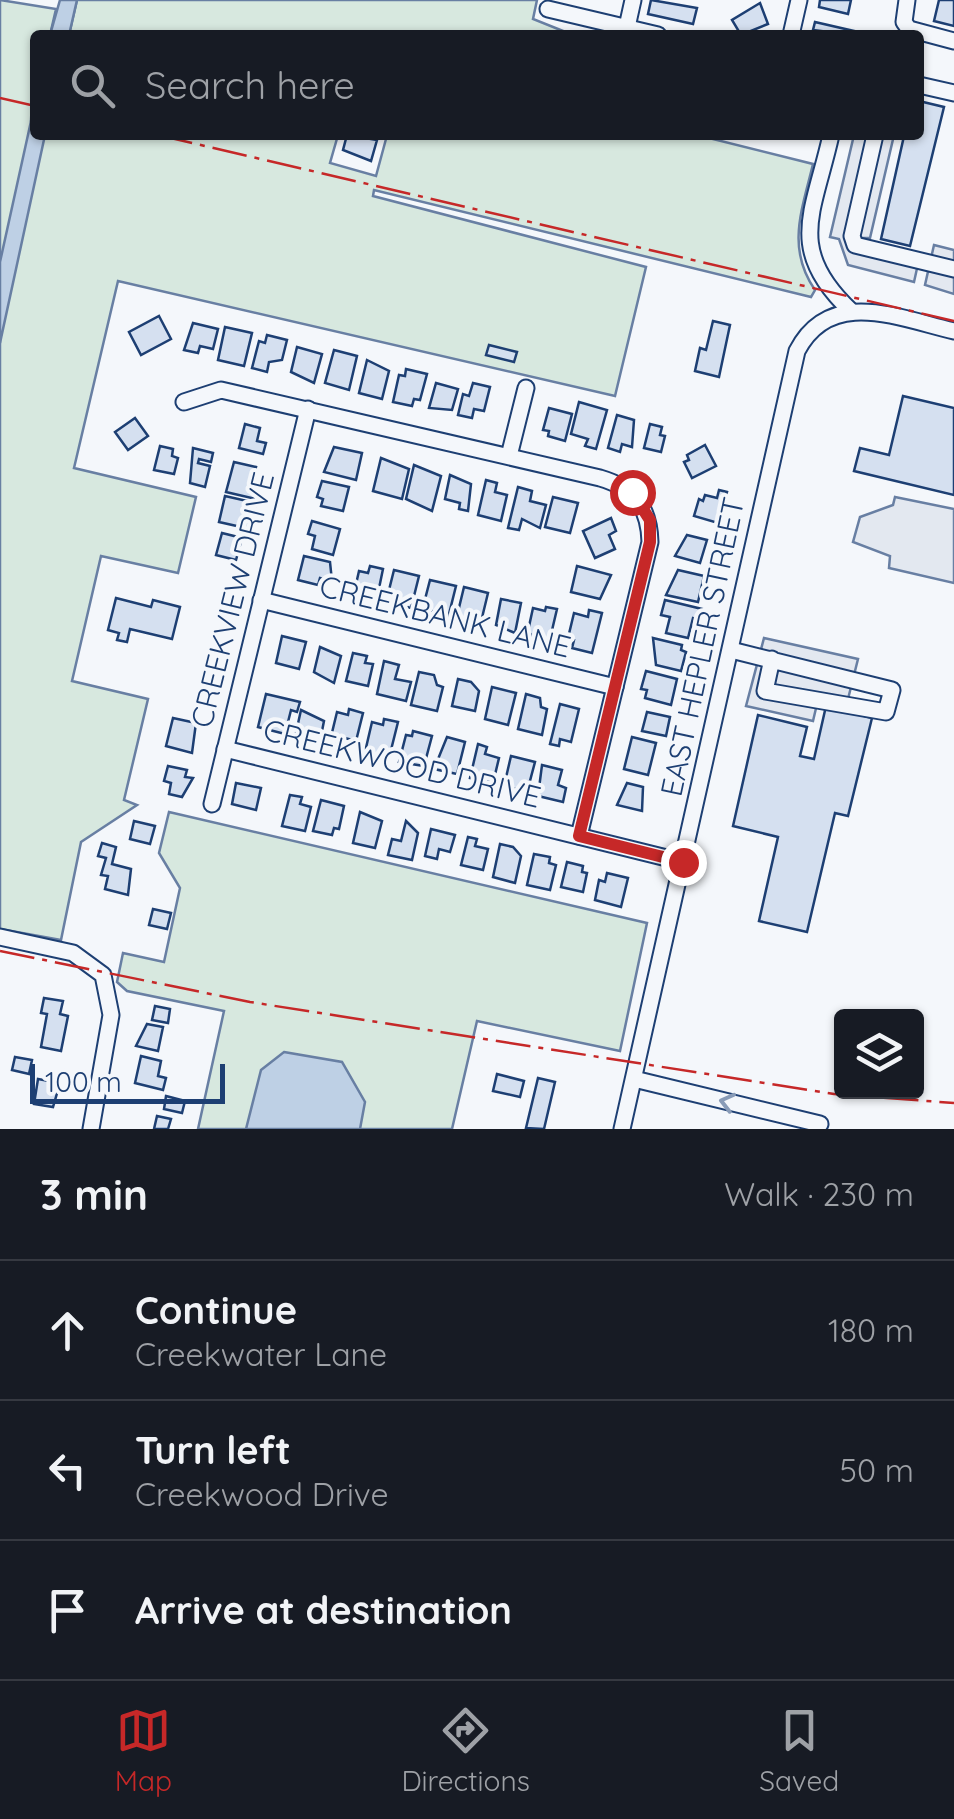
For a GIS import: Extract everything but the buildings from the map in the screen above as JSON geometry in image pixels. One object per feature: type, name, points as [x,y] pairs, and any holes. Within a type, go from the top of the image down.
[{"type":"street","points":[[626,27],[633,0]]},
{"type":"street","points":[[791,30],[799,0]]},
{"type":"street","points":[[908,0],[904,22],[909,30]]},
{"type":"street","points":[[548,9],[638,30]]},
{"type":"street","points":[[924,34],[954,41]]},
{"type":"street","points":[[924,86],[954,93]]},
{"type":"street","points":[[831,140],[808,246],[824,283],[845,311],[954,331]]},
{"type":"street","points":[[874,140],[852,236],[855,245],[954,269]]},
{"type":"street","name":"EAST HEPLER STREET","points":[[622,1129],[798,352],[814,325],[845,311]]},
{"type":"street","points":[[508,456],[526,388]]},
{"type":"street","points":[[184,402],[221,390],[612,481],[648,503],[650,542],[579,836]]},
{"type":"street","name":"CREEKVIEW DRIVE","points":[[212,804],[308,410]]},
{"type":"street","name":"CREEKBANK LANE","points":[[261,600],[615,687]]},
{"type":"street","points":[[731,650],[772,659],[892,690],[886,712],[765,691],[772,659]]},
{"type":"street","name":"CREEKWOOD DRIVE","points":[[224,749],[683,862]]},
{"type":"street","points":[[0,937],[55,948],[94,965],[109,988],[111,1014],[91,1129]]},
{"type":"street","points":[[634,1079],[820,1124]]},
{"type":"shaded area","points":[[0,0],[56,9],[51,30],[30,30],[30,140],[337,140],[330,163],[376,176],[386,140],[717,140],[813,164],[799,228],[801,259],[815,290],[811,297],[374,190],[373,196],[646,267],[615,396],[118,281],[74,468],[196,497],[178,573],[101,556],[72,681],[148,699],[124,800],[137,805],[81,842],[61,940],[0,929]]},
{"type":"shaded area","points":[[77,0],[537,0],[533,19],[560,30],[70,30]]},
{"type":"shaded area","points":[[853,140],[893,140],[870,238],[858,238],[920,255],[914,282],[848,265],[839,239],[830,237]]},
{"type":"shaded area","points":[[934,245],[954,250],[954,294],[925,285]]},
{"type":"shaded area","points":[[895,497],[954,509],[954,583],[889,568],[890,556],[853,542],[860,517],[893,505]]},
{"type":"shaded area","points":[[764,638],[858,659],[845,711],[817,704],[813,721],[746,706]]},
{"type":"shaded area","points":[[169,812],[647,923],[620,1051],[477,1021],[452,1129],[198,1129],[224,1011],[127,991],[117,982],[123,953],[164,962],[180,888],[159,853]]},
{"type":"water","points":[[60,0],[77,0],[70,30],[51,30]]},
{"type":"water","points":[[30,126],[30,140],[44,140],[0,343],[0,262]]},
{"type":"water","points":[[284,1052],[342,1062],[365,1102],[360,1129],[246,1129],[261,1070]]},
{"type":"power","points":[[0,98],[30,105]]},
{"type":"power","points":[[179,140],[954,321]]},
{"type":"power","points":[[0,951],[250,1002],[834,1094],[954,1103]]},
{"type":"route","points":[[632,492],[644,505],[650,520],[650,542],[579,836],[683,862]]}]
